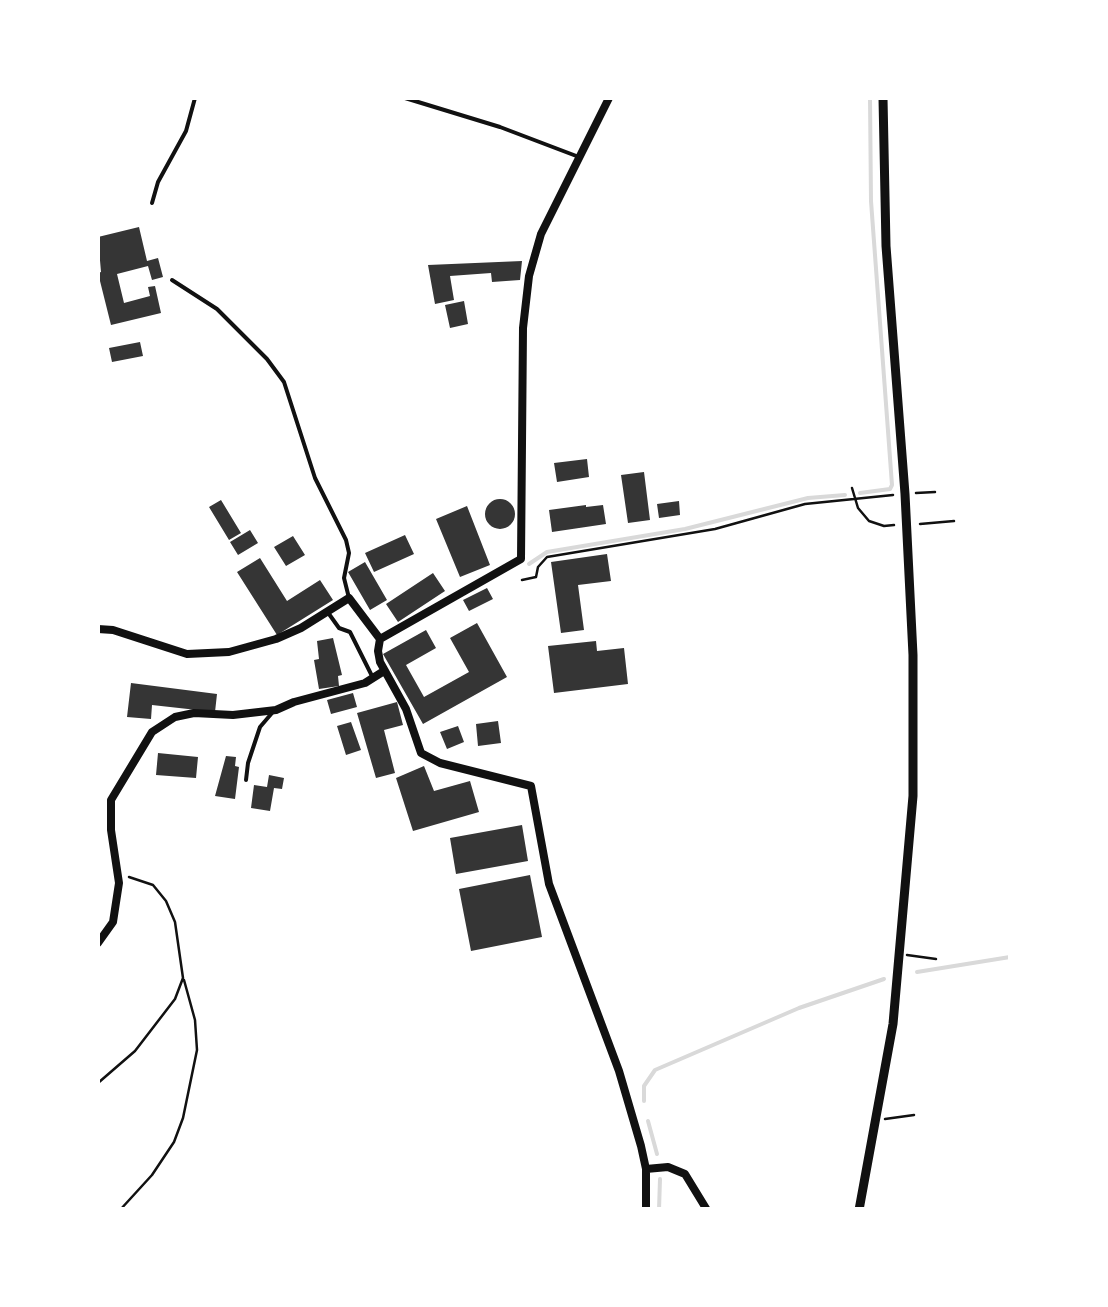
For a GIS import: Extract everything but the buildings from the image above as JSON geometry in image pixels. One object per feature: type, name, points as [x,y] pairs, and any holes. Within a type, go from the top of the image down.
[{"type":"street","points":[[380,639],[521,559],[523,328],[529,276],[540,234],[609,98]]},
{"type":"street","points":[[859,1210],[902,954],[913,796],[914,719],[905,494],[886,246],[883,98]]},
{"type":"street","points":[[98,629],[113,630],[187,654],[206,654],[276,639],[329,614],[350,598],[380,639],[378,656],[406,709],[424,756],[520,780],[534,790],[549,884],[619,1071],[646,1169],[646,1210]]},
{"type":"street","points":[[98,943],[113,922],[118,874],[110,800],[152,732],[175,717],[194,713],[233,715],[276,710],[344,690],[384,671]]},
{"type":"street","points":[[646,1169],[668,1167],[686,1174],[707,1210]]},
{"type":"lane","points":[[152,202],[158,182],[186,131],[195,98]]},
{"type":"lane","points":[[405,98],[500,126],[578,157]]},
{"type":"lane","points":[[172,280],[217,309],[267,358],[284,382],[315,478],[346,540],[349,553],[344,578],[350,598]]},
{"type":"lane","points":[[329,614],[339,628],[350,632],[373,678]]},
{"type":"lane","points":[[246,780],[260,727],[276,710]]},
{"type":"path","points":[[852,488],[858,508],[869,520],[894,526]]},
{"type":"path","points":[[522,580],[536,577],[538,567],[548,556],[682,536],[794,507],[934,492]]},
{"type":"path","points":[[920,524],[954,521]]},
{"type":"path","points":[[118,874],[153,886],[176,922],[183,978],[195,1020],[196,1050],[174,1142],[120,1210]]},
{"type":"path","points":[[902,954],[936,958]]},
{"type":"path","points":[[98,1083],[136,1052],[174,1000],[183,978]]},
{"type":"path","points":[[877,1120],[914,1116]]},
{"type":"waterway","points":[[860,493],[890,489],[892,485],[871,201],[870,98]]},
{"type":"waterway","points":[[529,564],[547,552],[685,529],[808,498],[845,495]]},
{"type":"waterway","points":[[917,972],[1010,957]]},
{"type":"waterway","points":[[644,1101],[644,1086],[655,1070],[799,1008],[884,979]]},
{"type":"waterway","points":[[648,1121],[657,1154]]},
{"type":"waterway","points":[[659,1210],[660,1179]]}]
